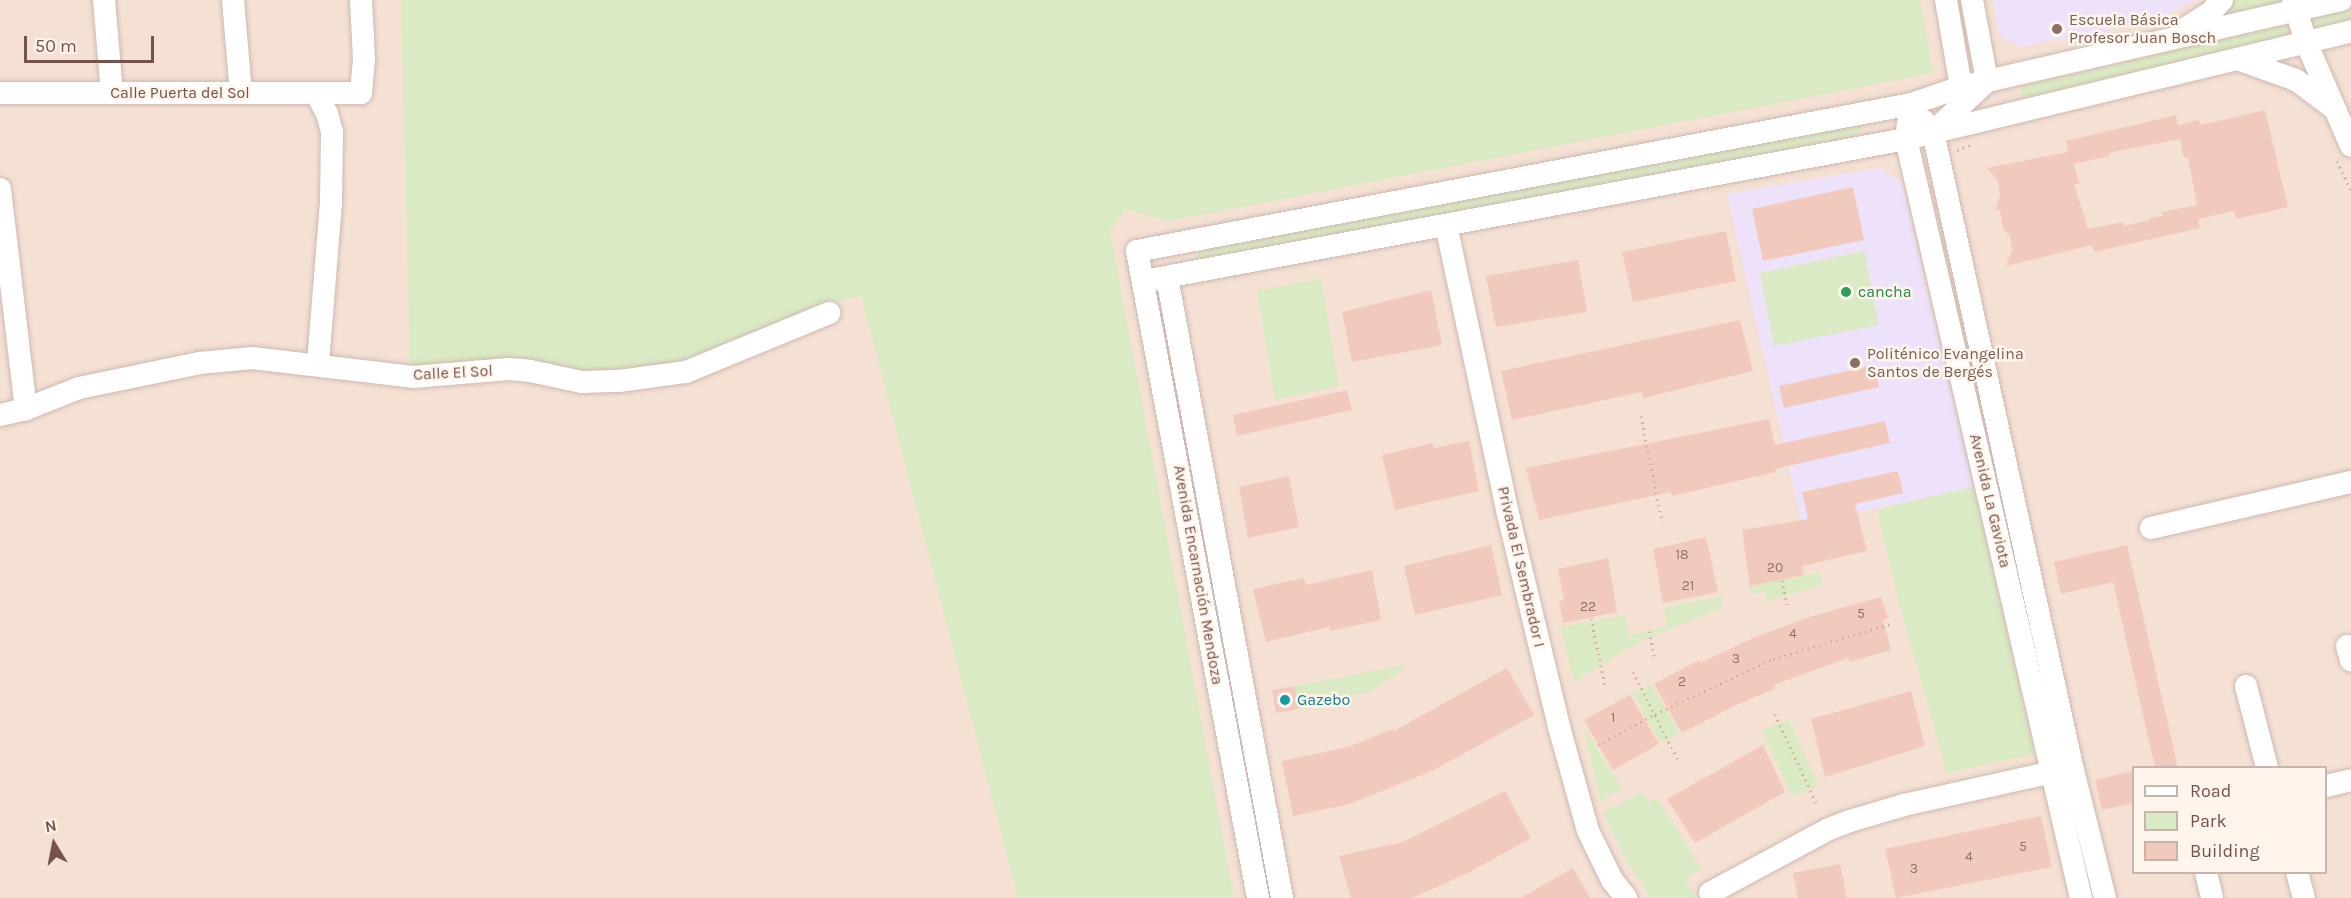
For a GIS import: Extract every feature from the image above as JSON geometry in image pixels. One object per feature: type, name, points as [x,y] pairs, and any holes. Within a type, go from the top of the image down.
[{"type":"street","points":[[104,0],[112,93]]},
{"type":"street","points":[[233,0],[241,93]]},
{"type":"street","name":"Calle Puerta del Sol","points":[[0,93],[361,93],[364,59],[361,0]]},
{"type":"street","points":[[1946,0],[1961,87]]},
{"type":"street","points":[[1972,0],[1987,81]]},
{"type":"street","points":[[2160,42],[2187,28],[2222,0]]},
{"type":"street","points":[[1933,132],[1911,104],[1961,87],[2160,42],[2294,5],[2341,0]]},
{"type":"street","points":[[2294,5],[2306,42],[2351,146]]},
{"type":"street","points":[[1144,281],[1906,139],[2351,31]]},
{"type":"street","points":[[2235,59],[2296,80],[2316,93],[2336,112]]},
{"type":"street","points":[[1933,132],[1987,81]]},
{"type":"street","points":[[316,93],[327,114],[332,132],[330,202],[318,364]]},
{"type":"street","name":"Avenida La Gaviota","points":[[1911,104],[1906,139],[2081,898]]},
{"type":"street","name":"Avenida Encarnación Mendoza","points":[[1258,898],[1137,251],[1911,104]]},
{"type":"street","name":"Avenida La Gaviota","points":[[1933,132],[2072,766],[2105,898]]},
{"type":"street","points":[[0,189],[26,409]]},
{"type":"street","name":"Privada El Sembrador I","points":[[1446,225],[1508,514],[1559,728],[1588,831],[1612,880],[1626,898]]},
{"type":"street","name":"Avenida Encarnación Mendoza","points":[[1167,277],[1282,898]]},
{"type":"street","name":"Calle El Sol","points":[[0,415],[26,409],[79,388],[200,363],[252,358],[413,376],[509,369],[582,382],[619,381],[686,372],[829,313]]},
{"type":"street","points":[[2151,528],[2351,482]]},
{"type":"street","points":[[2246,686],[2266,766]]},
{"type":"street","points":[[1710,892],[1829,829],[1850,821],[1905,805],[2053,772]]},
{"type":"street","points":[[2327,786],[2351,780]]},
{"type":"street","points":[[2206,874],[2212,898]]},
{"type":"street","points":[[2297,874],[2304,898]]},
{"type":"path","points":[[1641,416],[1662,522]]},
{"type":"path","points":[[1782,580],[1787,604]]},
{"type":"path","points":[[1591,618],[1605,686]]},
{"type":"path","points":[[1598,745],[1655,714],[1773,659],[1894,623]]},
{"type":"path","points":[[1649,631],[1655,660]]},
{"type":"path","points":[[1633,672],[1678,760]]},
{"type":"path","points":[[1775,714],[1817,805]]},
{"type":"shaded area","points":[[0,0],[2351,0],[2351,898],[0,898]]},
{"type":"shaded area","name":"Escuela Básica Profesor Juan Bosch","points":[[1993,0],[2196,0],[2153,22],[2019,47],[2000,36]]},
{"type":"shaded area","name":"Politénico Evangelina Santos de Bergés","points":[[1879,168],[1902,182],[1974,487],[1802,525],[1727,194]]},
{"type":"green space","points":[[401,0],[1920,0],[1933,73],[1170,221],[1125,209],[1110,231],[1234,898],[1018,898],[861,295],[785,319],[707,352],[652,370],[590,377],[410,367]]},
{"type":"green space","points":[[2236,0],[2279,0],[2277,5],[2226,18],[2222,15]]},
{"type":"green space","points":[[2351,9],[2351,21],[2320,28],[2314,25],[2313,21],[2317,16]]},
{"type":"green space","points":[[2281,25],[2288,29],[2284,37],[2024,98],[2020,93],[2022,87]]},
{"type":"green space","points":[[1859,124],[1862,131],[1858,135],[1204,263],[1196,258],[1200,248]]},
{"type":"green space","points":[[1864,251],[1879,325],[1774,346],[1760,273]]},
{"type":"green space","points":[[1321,279],[1339,386],[1275,400],[1257,291]]},
{"type":"green space","points":[[1974,487],[2034,754],[1947,773],[1898,599],[1877,509]]},
{"type":"green space","points":[[1819,573],[1822,585],[1767,601],[1764,591],[1752,594],[1750,586]]},
{"type":"green space","points":[[1721,596],[1722,608],[1639,642],[1574,682],[1561,627],[1625,615],[1629,635],[1668,626],[1664,608]]},
{"type":"green space","points":[[1411,664],[1371,691],[1299,709],[1295,686]]},
{"type":"green space","points":[[1651,684],[1679,733],[1661,743],[1633,693]]},
{"type":"green space","points":[[1789,719],[1818,786],[1792,796],[1762,730]]},
{"type":"green space","points":[[1583,726],[1622,789],[1601,801]]},
{"type":"green space","points":[[1642,792],[1648,803],[1657,798],[1701,868],[1685,880],[1697,898],[1651,898],[1629,865],[1602,813]]},
{"type":"building","points":[[2265,110],[2288,207],[2236,219],[2234,211],[2198,219],[2200,228],[2094,252],[2092,245],[2006,266],[2012,250],[2010,236],[2003,229],[2000,210],[1995,211],[2000,195],[1998,181],[1987,168],[2068,152],[2066,141],[2176,115],[2178,125],[2199,120],[2201,125]],"holes":[[[2180,139],[2184,158],[2188,157],[2197,205],[2162,212],[2163,216],[2124,226],[2123,222],[2088,229],[2074,184],[2079,184],[2074,164],[2109,156],[2108,153]]]},
{"type":"building","points":[[1853,187],[1864,240],[1763,261],[1752,209]]},
{"type":"building","points":[[1726,231],[1736,281],[1633,302],[1622,252]]},
{"type":"building","points":[[1578,260],[1587,312],[1496,327],[1486,276]]},
{"type":"building","points":[[1431,290],[1442,345],[1352,362],[1342,312]]},
{"type":"building","points":[[1740,320],[1753,371],[1643,398],[1642,392],[1512,420],[1501,371]]},
{"type":"building","points":[[1874,365],[1879,387],[1784,408],[1779,386]]},
{"type":"building","points":[[1347,390],[1352,410],[1237,436],[1233,415]]},
{"type":"building","points":[[1769,419],[1775,445],[1885,421],[1890,443],[1775,469],[1776,472],[1672,496],[1671,492],[1539,520],[1526,468]]},
{"type":"building","points":[[1469,441],[1479,491],[1395,510],[1382,455],[1433,443],[1434,448]]},
{"type":"building","points":[[1898,471],[1903,493],[1855,504],[1867,551],[1802,566],[1804,575],[1750,586],[1742,530],[1808,519],[1802,492]]},
{"type":"building","points":[[1289,476],[1299,527],[1248,538],[1239,487]]},
{"type":"building","points":[[1706,537],[1718,592],[1663,603],[1653,549]]},
{"type":"building","points":[[1491,545],[1502,595],[1415,615],[1404,566]]},
{"type":"building","points":[[2127,545],[2178,766],[2155,766],[2113,582],[2061,594],[2054,562]]},
{"type":"building","points":[[1608,558],[1617,612],[1563,623],[1559,601],[1564,600],[1558,569]]},
{"type":"building","points":[[1372,570],[1381,620],[1330,631],[1329,627],[1266,642],[1253,589],[1304,578],[1306,585]]},
{"type":"building","points":[[1881,597],[1888,618],[1883,620],[1891,650],[1849,662],[1848,658],[1774,685],[1776,688],[1736,705],[1682,733],[1654,684],[1699,660],[1700,663],[1753,638],[1812,616]]},
{"type":"building","points":[[1507,668],[1534,715],[1432,771],[1350,804],[1293,816],[1282,761],[1348,747],[1393,729],[1394,731]]},
{"type":"building","name":"Gazebo","points":[[1295,686],[1299,709],[1276,713],[1272,690]]},
{"type":"building","points":[[1911,691],[1925,746],[1825,777],[1811,719]]},
{"type":"building","points":[[1630,695],[1659,744],[1613,770],[1584,720]]},
{"type":"building","points":[[1763,745],[1785,792],[1695,843],[1667,799]]},
{"type":"building","points":[[2132,771],[2132,803],[2102,810],[2095,780]]},
{"type":"building","points":[[1505,791],[1531,838],[1470,872],[1412,898],[1351,898],[1339,856],[1403,842]]},
{"type":"building","points":[[2041,816],[2052,867],[1896,898],[1885,849]]},
{"type":"building","points":[[1840,864],[1847,898],[1798,898],[1793,873]]},
{"type":"building","points":[[1573,868],[1590,898],[1520,898]]},
{"type":"place","name":"Escuela Básica Profesor Juan Bosch","points":[[2057,29]]},
{"type":"place","name":"cancha","points":[[1846,292]]},
{"type":"place","name":"Politénico Evangelina Santos de Bergés","points":[[1855,363]]},
{"type":"place","name":"Gazebo","points":[[1285,700]]}]
